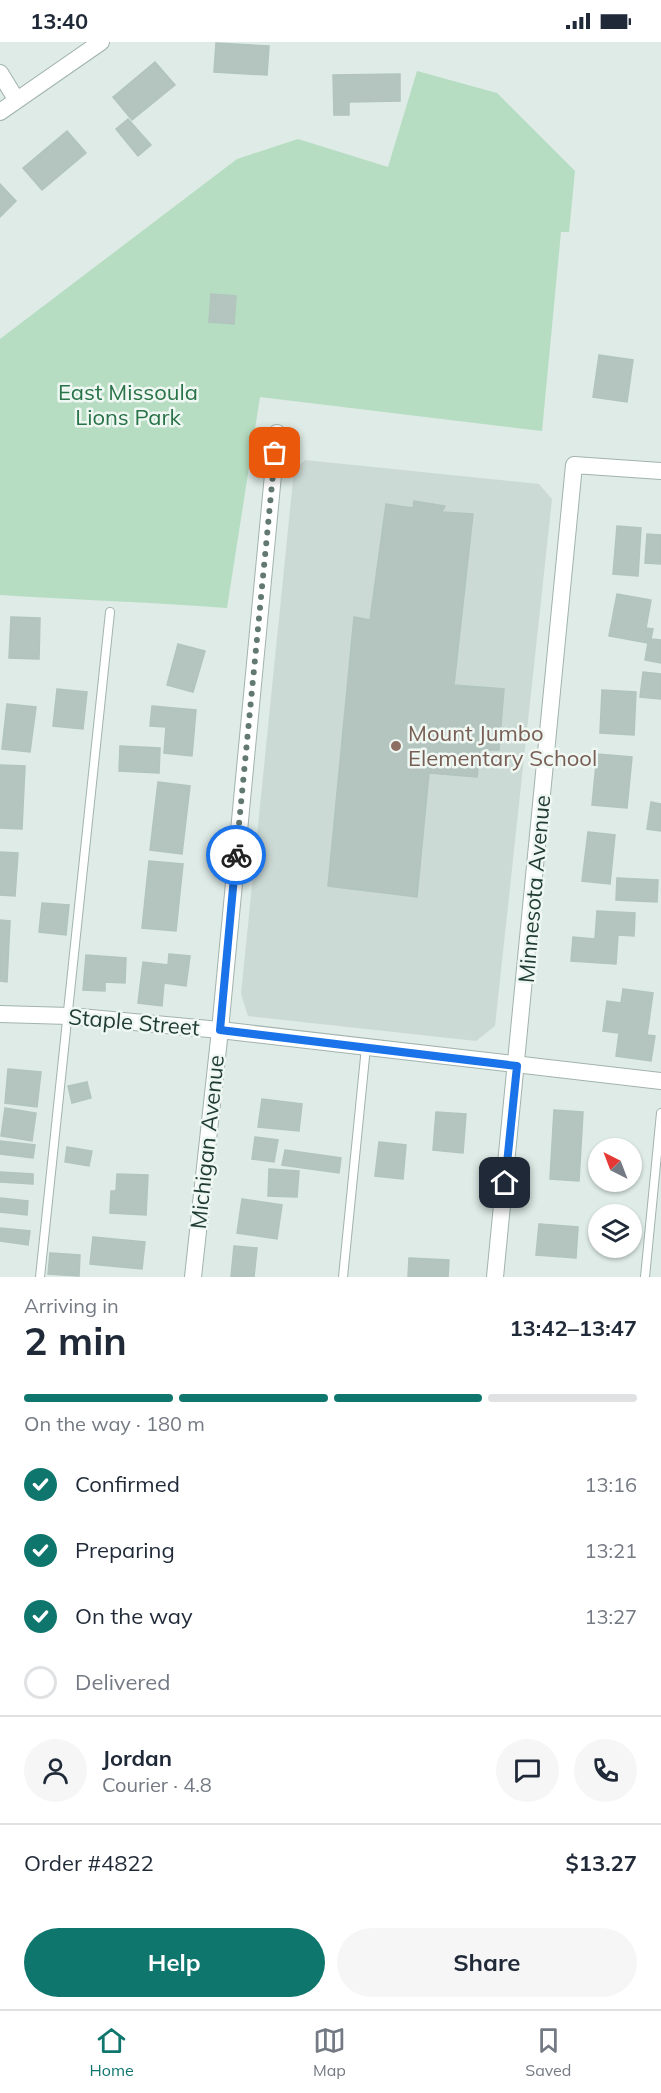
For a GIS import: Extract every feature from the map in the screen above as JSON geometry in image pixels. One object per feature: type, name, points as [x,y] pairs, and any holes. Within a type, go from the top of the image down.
[{"type":"street","points":[[0,112],[101,42]]},
{"type":"street","points":[[0,73],[16,99]]},
{"type":"street","name":"Michigan Avenue","points":[[193,1277],[220,1030],[277,433]]},
{"type":"street","name":"Minnesota Avenue","points":[[495,1277],[574,465],[661,471]]},
{"type":"street","name":"Staple Street","points":[[0,1014],[69,1016],[220,1030],[661,1081]]},
{"type":"lane","points":[[40,1277],[110,612]]},
{"type":"lane","points":[[343,1277],[366,1047]]},
{"type":"lane","points":[[645,1277],[661,1113]]},
{"type":"shaded area","name":"Mount Jumbo Elementary School","points":[[305,460],[539,484],[552,499],[495,1026],[476,1041],[248,1016],[241,994],[294,470]]},
{"type":"green space","name":"East Missoula Lions Park","points":[[417,71],[497,93],[575,171],[569,232],[561,232],[542,431],[260,397],[227,608],[0,595],[0,339],[237,159],[298,139],[388,167]]},
{"type":"building","points":[[216,43],[269,46],[267,75],[214,72]]},
{"type":"building","points":[[155,62],[175,85],[132,120],[113,97]]},
{"type":"building","points":[[400,74],[400,101],[349,102],[349,115],[334,115],[333,75]]},
{"type":"building","points":[[128,119],[151,145],[138,156],[116,129]]},
{"type":"building","points":[[67,131],[86,153],[42,190],[23,168]]},
{"type":"building","points":[[0,184],[16,201],[0,217]]},
{"type":"building","points":[[211,294],[236,296],[234,324],[209,322]]},
{"type":"building","points":[[599,355],[633,360],[627,402],[593,397]]},
{"type":"building","points":[[414,501],[445,506],[442,512],[473,514],[454,685],[504,689],[499,750],[480,750],[477,777],[429,773],[417,897],[328,886],[354,617],[370,620],[386,504],[413,508]]},
{"type":"building","points":[[617,526],[641,528],[638,576],[613,574]]},
{"type":"building","points":[[647,534],[661,535],[661,564],[645,563]]},
{"type":"building","points":[[617,594],[651,600],[646,628],[653,629],[651,639],[661,640],[661,663],[645,660],[648,643],[609,636]]},
{"type":"building","points":[[11,617],[40,618],[39,659],[9,658]]},
{"type":"building","points":[[178,644],[205,651],[193,692],[167,685]]},
{"type":"building","points":[[643,672],[661,674],[661,699],[640,697]]},
{"type":"building","points":[[57,689],[87,692],[83,729],[53,726]]},
{"type":"building","points":[[602,690],[636,692],[634,735],[600,733]]},
{"type":"building","points":[[7,704],[36,707],[30,752],[2,749]]},
{"type":"building","points":[[152,706],[196,710],[192,756],[164,753],[166,727],[150,726]]},
{"type":"building","points":[[120,746],[160,748],[159,773],[119,771]]},
{"type":"building","points":[[597,754],[632,757],[627,808],[592,805]]},
{"type":"building","points":[[0,765],[25,766],[22,829],[0,828]]},
{"type":"building","points":[[158,782],[190,786],[182,854],[150,850]]},
{"type":"building","points":[[651,802],[661,804],[661,831],[647,829]]},
{"type":"building","points":[[588,832],[615,835],[610,884],[582,881]]},
{"type":"building","points":[[0,852],[18,853],[15,896],[0,895]]},
{"type":"building","points":[[149,861],[183,864],[176,931],[142,928]]},
{"type":"building","points":[[617,878],[658,880],[657,902],[616,900]]},
{"type":"building","points":[[42,903],[69,905],[66,935],[39,932]]},
{"type":"building","points":[[597,911],[635,913],[634,936],[618,935],[616,964],[571,961],[573,937],[595,939]]},
{"type":"building","points":[[0,920],[10,921],[7,982],[0,981]]},
{"type":"building","points":[[169,954],[190,956],[186,986],[164,983],[162,1006],[138,1003],[143,962],[168,965]]},
{"type":"building","points":[[86,955],[126,958],[125,983],[105,982],[105,991],[83,990]]},
{"type":"building","points":[[623,989],[653,993],[647,1035],[655,1036],[651,1061],[616,1056],[619,1033],[603,1031],[607,1001],[621,1003]]},
{"type":"building","points":[[8,1069],[41,1072],[37,1107],[5,1103]]},
{"type":"building","points":[[87,1082],[91,1098],[72,1103],[68,1086]]},
{"type":"building","points":[[262,1099],[302,1104],[299,1131],[258,1127]]},
{"type":"building","points":[[5,1108],[36,1113],[32,1141],[1,1136]]},
{"type":"building","points":[[554,1110],[583,1112],[579,1181],[550,1179]]},
{"type":"building","points":[[436,1112],[466,1114],[463,1153],[433,1150]]},
{"type":"building","points":[[255,1137],[278,1140],[274,1162],[252,1159]]},
{"type":"building","points":[[0,1141],[35,1145],[33,1158],[0,1154]]},
{"type":"building","points":[[379,1142],[406,1145],[403,1179],[375,1176]]},
{"type":"building","points":[[67,1147],[92,1151],[89,1166],[65,1162]]},
{"type":"building","points":[[285,1150],[341,1158],[339,1173],[282,1165]]},
{"type":"building","points":[[269,1169],[299,1171],[297,1197],[268,1196]]},
{"type":"building","points":[[0,1172],[33,1174],[33,1184],[0,1182]]},
{"type":"building","points":[[117,1174],[148,1175],[146,1215],[110,1213],[111,1191],[116,1191]]},
{"type":"building","points":[[0,1198],[28,1201],[27,1215],[0,1212]]},
{"type":"building","points":[[242,1199],[282,1205],[277,1239],[237,1233]]},
{"type":"building","points":[[539,1224],[578,1227],[576,1258],[536,1255]]},
{"type":"building","points":[[0,1228],[30,1231],[28,1245],[0,1241]]},
{"type":"building","points":[[93,1237],[145,1242],[142,1269],[90,1264]]},
{"type":"building","points":[[234,1246],[257,1248],[254,1277],[231,1277]]},
{"type":"building","points":[[50,1253],[80,1255],[79,1276],[48,1274]]},
{"type":"building","points":[[409,1258],[449,1260],[448,1277],[408,1277]]},
{"type":"way so far","points":[[236,855],[275,453]]},
{"type":"place","name":"Mount Jumbo Elementary School","points":[[396,746]]},
{"type":"route","points":[[236,855],[220,1030],[517,1066],[505,1183]]}]
